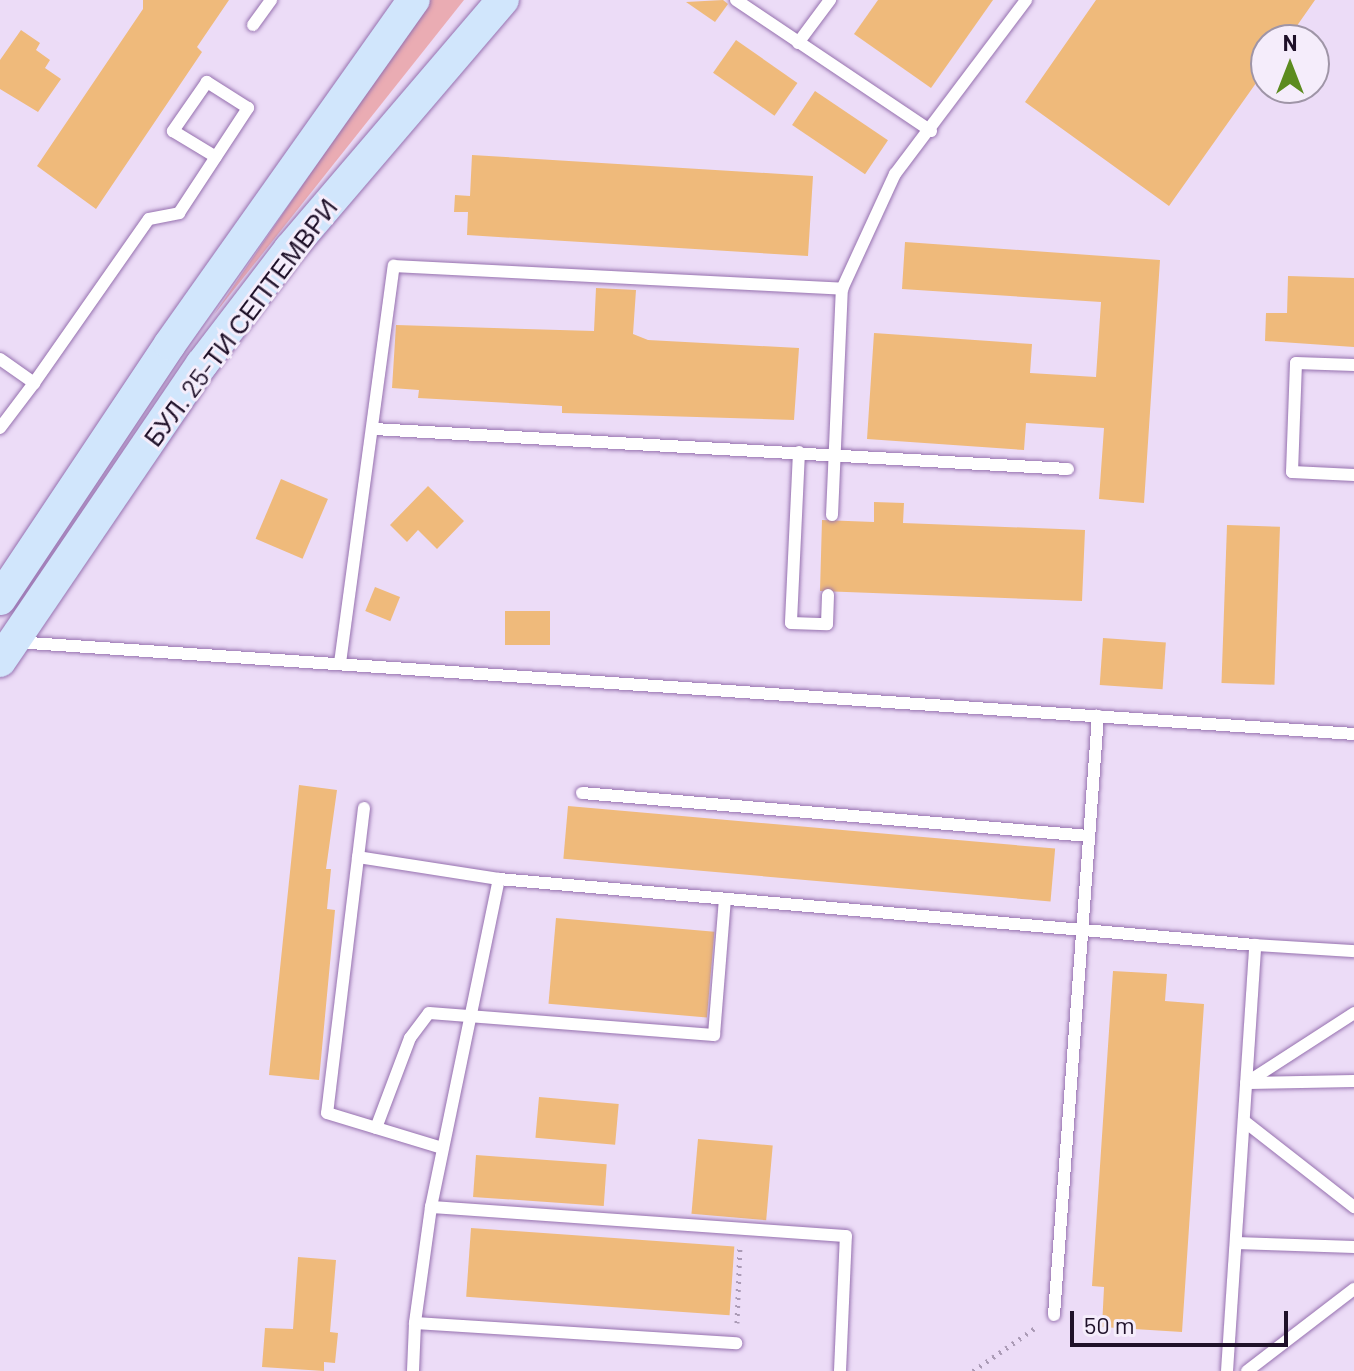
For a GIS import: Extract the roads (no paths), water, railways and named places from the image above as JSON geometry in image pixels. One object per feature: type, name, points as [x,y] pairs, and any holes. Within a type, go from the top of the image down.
[{"type":"main road","name":"БУЛ. 25-ТИ СЕПТЕМВРИ","points":[[0,599],[170,344],[414,0]]},
{"type":"main road","name":"БУЛ. 25-ТИ СЕПТЕМВРИ","points":[[4,648],[211,352],[290,249],[503,0]]},
{"type":"lane","points":[[253,25],[271,0]]},
{"type":"lane","points":[[736,0],[931,131]]},
{"type":"lane","points":[[798,43],[830,0]]},
{"type":"lane","points":[[832,515],[842,289],[895,174],[931,131],[1026,0]]},
{"type":"lane","points":[[0,428],[149,219],[179,213],[216,157],[248,108],[207,82],[173,131],[216,157]]},
{"type":"lane","points":[[340,663],[394,266],[842,289]]},
{"type":"lane","points":[[0,359],[34,383]]},
{"type":"lane","points":[[1354,365],[1296,363],[1292,472],[1354,475]]},
{"type":"lane","points":[[374,429],[1068,469]]},
{"type":"lane","points":[[799,452],[791,623],[827,624],[828,595]]},
{"type":"lane","points":[[4,648],[340,663],[1354,734]]},
{"type":"lane","points":[[1054,1315],[1098,716]]},
{"type":"lane","points":[[582,793],[1089,836]]},
{"type":"lane","points":[[364,808],[327,1113],[439,1147]]},
{"type":"lane","points":[[358,857],[499,879],[1354,951]]},
{"type":"lane","points":[[413,1371],[415,1323],[439,1147],[499,879]]},
{"type":"lane","points":[[376,1128],[410,1038],[429,1013],[714,1035],[725,899]]},
{"type":"lane","points":[[1227,1371],[1255,945]]},
{"type":"lane","points":[[1246,1083],[1354,1013]]},
{"type":"lane","points":[[1246,1083],[1354,1081]]},
{"type":"lane","points":[[1244,1121],[1354,1207]]},
{"type":"lane","points":[[431,1207],[846,1236],[840,1371]]},
{"type":"lane","points":[[1236,1243],[1354,1247]]},
{"type":"lane","points":[[1247,1371],[1354,1289]]},
{"type":"lane","points":[[415,1323],[736,1343]]}]
